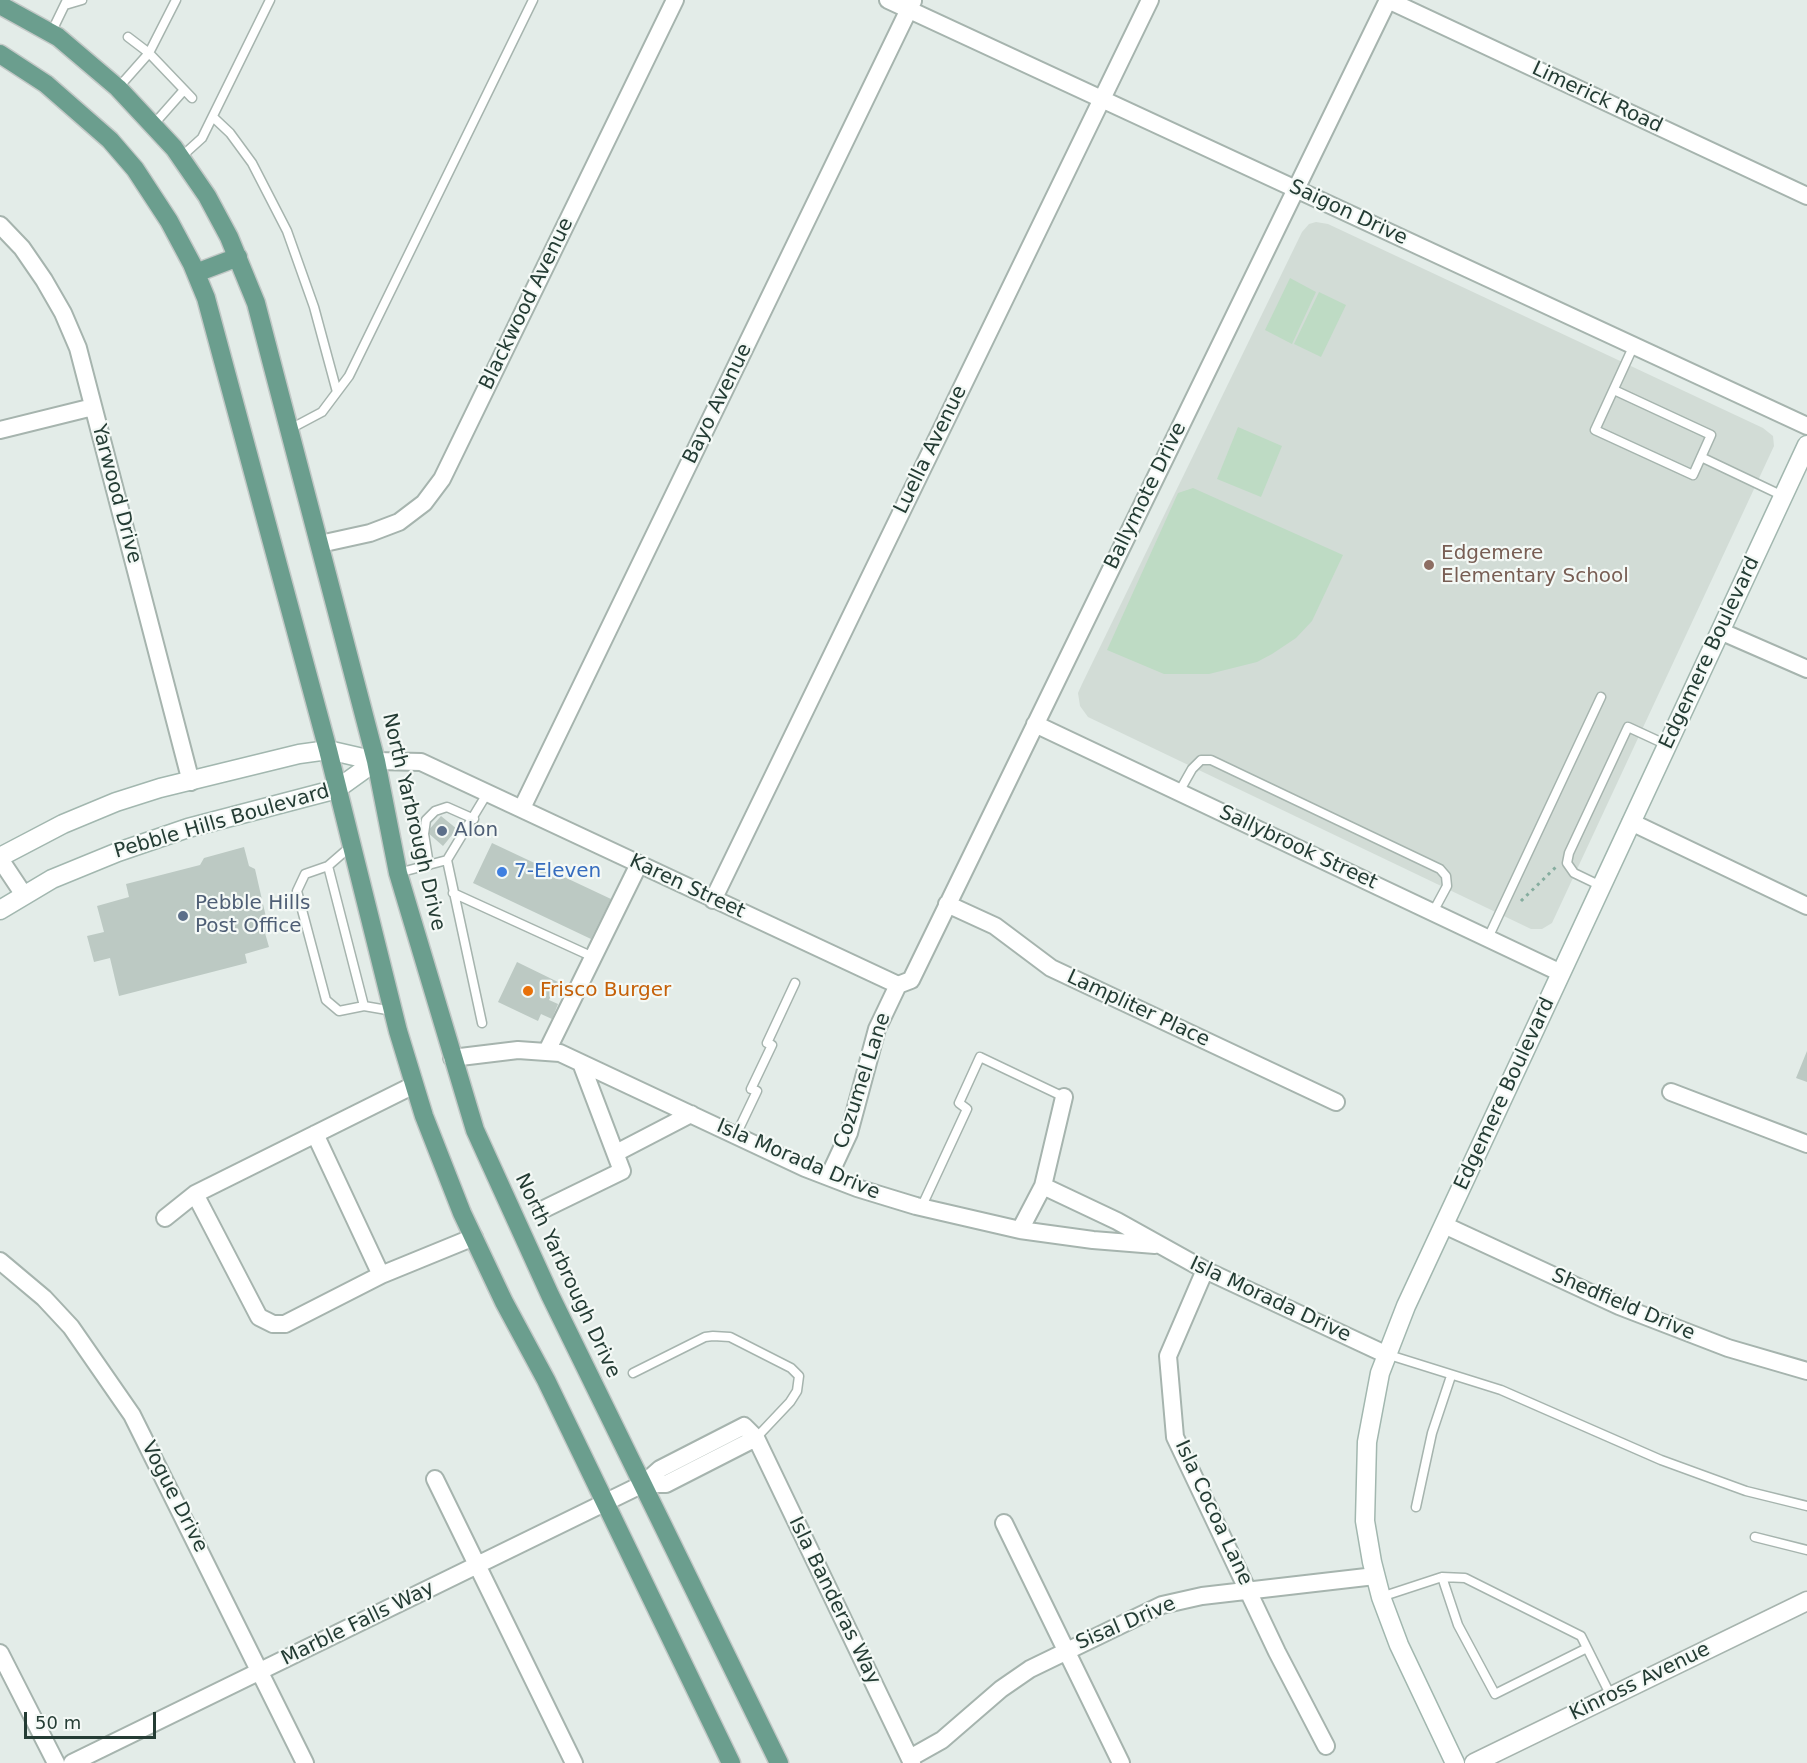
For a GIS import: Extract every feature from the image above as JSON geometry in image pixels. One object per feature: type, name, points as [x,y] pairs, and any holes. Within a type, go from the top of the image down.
[{"type":"main road","name":"North Yarbrough Drive","points":[[0,5],[51,33],[118,88],[154,124],[207,196],[238,257],[256,303],[320,544],[376,761],[398,873],[475,1130],[501,1190],[779,1763]]},
{"type":"main road","points":[[0,54],[46,84],[110,140],[135,169],[170,221],[206,298],[328,750],[393,1011],[414,1085],[450,1184],[474,1237],[731,1763]]},
{"type":"main road","points":[[195,273],[238,257]]},
{"type":"main road","name":"Edgemere Boulevard","points":[[1455,1763],[1399,1646],[1375,1576],[1365,1521],[1367,1442],[1385,1354],[1807,445]]},
{"type":"main road","name":"Pebble Hills Boulevard","points":[[0,858],[54,828],[116,802],[299,754],[328,750],[376,761]]},
{"type":"main road","name":"Pebble Hills Boulevard","points":[[0,910],[76,868],[188,828],[337,789],[376,761]]},
{"type":"main road","name":"Kinross Avenue","points":[[1474,1763],[1807,1601]]},
{"type":"street","name":"Blackwood Avenue","points":[[320,544],[370,533],[399,522],[424,503],[442,479],[675,0]]},
{"type":"street","name":"Saigon Drive","points":[[888,0],[911,5],[1102,98],[1807,426]]},
{"type":"street","name":"Luella Avenue","points":[[713,900],[1150,0]]},
{"type":"street","name":"Ballymote Drive","points":[[898,985],[911,980],[1388,0]]},
{"type":"street","name":"Limerick Road","points":[[1388,0],[1807,196]]},
{"type":"street","name":"Bayo Avenue","points":[[522,808],[911,5]]},
{"type":"street","name":"Yarwood Drive","points":[[0,225],[22,248],[63,313],[78,348],[191,782]]},
{"type":"street","points":[[0,430],[93,407]]},
{"type":"street","points":[[1720,631],[1807,669]]},
{"type":"street","name":"Sallybrook Street","points":[[1035,724],[1561,973]]},
{"type":"street","name":"Karen Street","points":[[376,761],[421,762],[898,985]]},
{"type":"street","points":[[1631,822],[1807,906]]},
{"type":"street","points":[[0,858],[24,895]]},
{"type":"street","points":[[547,1051],[639,864]]},
{"type":"street","name":"Lampliter Place","points":[[947,904],[995,926],[1051,968],[1336,1102]]},
{"type":"street","name":"Cozumel Lane","points":[[829,1176],[849,1133],[877,1029],[898,985]]},
{"type":"street","name":"Isla Morada Drive","points":[[452,1058],[518,1050],[560,1053],[736,1135],[857,1188],[921,1208],[1020,1230],[1093,1240],[1155,1245]]},
{"type":"street","points":[[542,1210],[622,1171],[581,1063]]},
{"type":"street","points":[[165,1218],[195,1194],[414,1085]]},
{"type":"street","points":[[1671,1092],[1807,1144]]},
{"type":"street","points":[[1020,1230],[1042,1186],[1064,1097]]},
{"type":"street","points":[[616,1153],[691,1114]]},
{"type":"street","points":[[315,1134],[381,1275]]},
{"type":"street","name":"Isla Morada Drive","points":[[1042,1186],[1117,1221],[1155,1245],[1205,1270],[1385,1354]]},
{"type":"street","points":[[195,1194],[260,1317],[273,1324],[285,1324],[381,1275],[474,1237]]},
{"type":"street","name":"Shedfield Drive","points":[[1444,1225],[1642,1315],[1728,1348],[1807,1371]]},
{"type":"street","name":"Vogue Drive","points":[[0,1261],[44,1298],[71,1327],[132,1415],[305,1763]]},
{"type":"street","name":"Isla Cocoa Lane","points":[[1205,1270],[1168,1356],[1175,1437],[1277,1652],[1326,1746]]},
{"type":"street","points":[[643,1484],[666,1484],[756,1438]]},
{"type":"street","name":"Isla Banderas Way","points":[[756,1438],[911,1761]]},
{"type":"street","points":[[435,1479],[574,1763]]},
{"type":"street","name":"Marble Falls Way","points":[[72,1763],[643,1484]]},
{"type":"street","points":[[1004,1524],[1121,1763]]},
{"type":"street","name":"Sisal Drive","points":[[911,1761],[942,1740],[1001,1689],[1030,1669],[1162,1605],[1202,1596],[1375,1576]]},
{"type":"street","points":[[0,1653],[56,1763]]},
{"type":"lane","points":[[51,33],[66,3],[82,0]]},
{"type":"lane","points":[[118,88],[149,53],[176,0]]},
{"type":"lane","points":[[181,158],[202,138],[270,0]]},
{"type":"lane","points":[[290,429],[322,412],[349,376],[533,0]]},
{"type":"lane","points":[[128,37],[149,53],[192,98]]},
{"type":"lane","points":[[154,124],[184,90]]},
{"type":"lane","points":[[213,117],[230,133],[252,163],[287,231],[314,307],[337,392]]},
{"type":"lane","points":[[1614,390],[1711,435],[1693,475],[1595,430],[1634,345]]},
{"type":"lane","points":[[1701,457],[1783,496]]},
{"type":"lane","points":[[1488,938],[1601,697]]},
{"type":"lane","points":[[1601,886],[1574,873],[1567,864],[1569,853],[1628,727],[1667,745]]},
{"type":"lane","points":[[1179,792],[1192,769],[1201,760],[1211,760],[1440,869],[1446,876],[1447,886],[1433,912]]},
{"type":"lane","points":[[398,873],[447,860],[474,819],[488,792]]},
{"type":"lane","points":[[429,865],[424,834],[426,820],[435,811],[447,807],[474,819]]},
{"type":"lane","points":[[351,845],[328,866],[305,874],[297,891],[326,1000],[339,1011],[364,1006],[393,1011]]},
{"type":"lane","points":[[447,860],[482,1023]]},
{"type":"lane","points":[[328,866],[364,1006]]},
{"type":"lane","points":[[453,893],[593,957]]},
{"type":"lane","points":[[736,1135],[757,1091],[751,1089],[772,1045],[767,1043],[795,983]]},
{"type":"lane","points":[[921,1208],[967,1109],[959,1103],[980,1057],[1064,1097]]},
{"type":"lane","points":[[633,1373],[705,1337],[713,1336],[730,1337],[790,1368],[799,1376],[797,1390],[790,1402],[756,1438]]},
{"type":"lane","points":[[1385,1354],[1501,1390],[1661,1460],[1746,1491],[1807,1506]]},
{"type":"lane","points":[[1416,1507],[1432,1433],[1451,1376]]},
{"type":"lane","points":[[1755,1537],[1807,1550]]},
{"type":"lane","points":[[1442,1577],[1458,1625],[1495,1694],[1587,1648]]},
{"type":"lane","points":[[1381,1596],[1442,1577],[1465,1578],[1581,1636],[1611,1696]]},
{"type":"path","points":[[1499,915],[1506,917],[1554,866],[1567,864]]},
{"type":"shaded area","name":"Edgemere Elementary School","points":[[1316,222],[1328,224],[1763,428],[1773,436],[1774,446],[1552,923],[1542,929],[1531,929],[1088,717],[1080,706],[1078,693],[1082,684],[1302,232],[1309,224]]},
{"type":"green space","points":[[1290,278],[1316,292],[1292,344],[1265,330]]},
{"type":"green space","points":[[1319,292],[1346,305],[1321,357],[1294,344]]},
{"type":"green space","points":[[1238,427],[1282,446],[1261,497],[1217,479]]},
{"type":"green space","points":[[1193,488],[1343,555],[1312,621],[1296,638],[1272,654],[1257,662],[1209,674],[1164,674],[1107,650],[1178,493]]},
{"type":"building","name":"Alon","points":[[441,816],[457,829],[443,846],[427,832]]},
{"type":"building","points":[[492,843],[611,899],[591,939],[473,883]]},
{"type":"building","name":"Pebble Hills Post Office","points":[[244,847],[249,866],[255,869],[268,926],[265,933],[269,947],[245,954],[247,963],[119,996],[110,958],[94,962],[87,936],[104,932],[97,906],[129,897],[126,884],[200,865],[204,858]]},
{"type":"building","name":"Frisco Burger","points":[[517,962],[558,982],[549,1000],[558,1004],[552,1019],[541,1014],[538,1021],[498,1002]]},
{"type":"building","points":[[1807,1051],[1807,1082],[1796,1078]]},
{"type":"place","name":"Edgemere Elementary School","points":[[1429,565]]},
{"type":"place","name":"Alon","points":[[442,831]]},
{"type":"place","name":"7-Eleven","points":[[502,872]]},
{"type":"place","name":"Pebble Hills Post Office","points":[[183,916]]},
{"type":"place","name":"Frisco Burger","points":[[528,991]]}]
